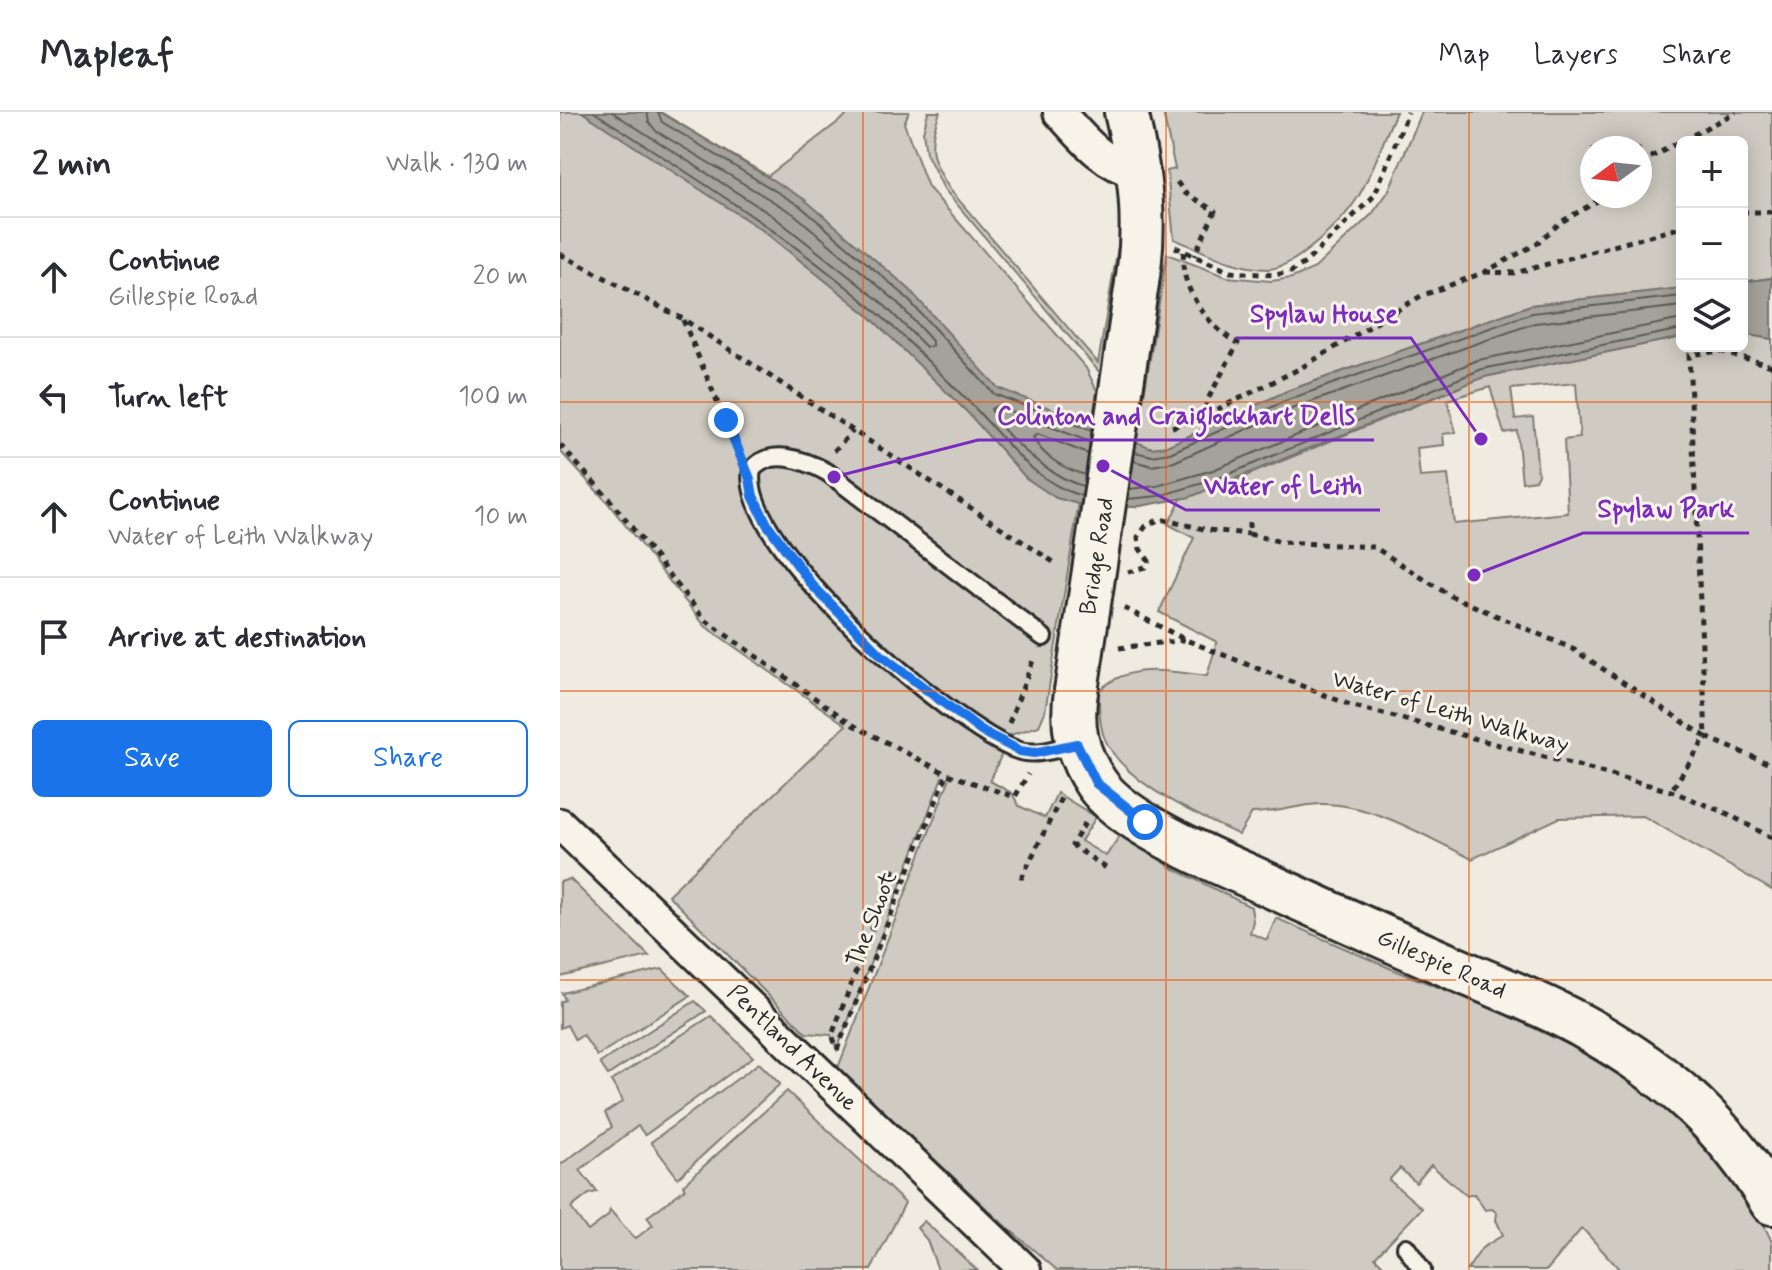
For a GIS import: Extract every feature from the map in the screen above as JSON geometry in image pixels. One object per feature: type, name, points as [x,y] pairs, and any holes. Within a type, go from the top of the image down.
[{"type":"main road","name":"Bridge Road","points":[[1067,752],[1144,231],[1156,175],[1126,112]]},
{"type":"main road","name":"Gillespie Road","points":[[1067,752],[1103,791],[1169,838],[1588,1029],[1643,1062],[1686,1095],[1724,1134],[1772,1203]]},
{"type":"street","points":[[1059,112],[1097,154],[1120,169],[1156,175]]},
{"type":"street","name":"Pentland Avenue","points":[[560,824],[827,1061],[1025,1270]]},
{"type":"lane","points":[[1043,637],[848,486],[818,467],[799,460],[773,458],[756,465],[750,479],[753,496],[767,524],[823,596],[911,680],[1001,742],[1020,751],[1067,752]]},
{"type":"lane","points":[[1406,1247],[1422,1270]]},
{"type":"path","points":[[1204,416],[1207,401],[1238,343],[1214,327],[1182,274],[1181,250],[1230,272],[1274,275],[1305,263],[1374,196],[1408,112]]},
{"type":"path","points":[[1652,156],[1724,114],[1736,112]]},
{"type":"path","points":[[1156,175],[1215,211],[1194,256]]},
{"type":"path","points":[[1172,427],[1204,416],[1299,369],[1421,296],[1485,272],[1536,244],[1561,222],[1585,208]]},
{"type":"path","points":[[1748,212],[1772,212]]},
{"type":"path","points":[[1485,272],[1515,273],[1676,229]]},
{"type":"path","points":[[560,254],[683,319],[1061,567]]},
{"type":"path","points":[[683,319],[750,479]]},
{"type":"path","points":[[1671,791],[1706,737],[1689,355],[1720,351],[1772,366]]},
{"type":"path","points":[[560,445],[610,500],[705,620],[853,725],[947,774],[1015,797],[1067,752]]},
{"type":"path","points":[[1160,519],[1282,542],[1374,547],[1449,595],[1573,649],[1706,737],[1772,765]]},
{"type":"path","points":[[1249,522],[1249,534]]},
{"type":"path","name":"Water of Leith Walkway","points":[[1117,603],[1186,640],[1350,705],[1671,791],[1726,813],[1772,838]]},
{"type":"path","points":[[1001,742],[1043,637]]},
{"type":"path","name":"The Shoot","points":[[827,1061],[947,774]]},
{"type":"path","points":[[1021,879],[1061,797]]},
{"type":"path","points":[[1090,815],[1072,845],[1106,868]]},
{"type":"path","points":[[827,1061],[832,1035],[896,865]]},
{"type":"shaded area","points":[[560,112],[660,112],[768,176],[851,112],[909,112],[904,123],[928,187],[1086,368],[1097,391],[1045,712],[1039,726],[1010,735],[990,781],[1012,793],[1019,806],[1045,818],[1057,793],[1096,817],[1081,841],[1106,856],[1121,834],[1174,869],[1251,907],[1253,921],[1250,933],[1267,940],[1276,918],[1392,969],[1499,1011],[1569,1045],[1673,1108],[1746,1187],[1772,1242],[1772,1270],[1620,1270],[1582,1228],[1547,1270],[1467,1270],[1482,1248],[1503,1235],[1496,1220],[1497,1213],[1492,1209],[1485,1210],[1474,1194],[1467,1196],[1431,1165],[1416,1183],[1400,1168],[1389,1180],[1422,1208],[1375,1257],[1388,1270],[1057,1270],[1002,1223],[838,1068],[949,780],[942,777],[837,1050],[831,1035],[806,1033],[668,895],[846,725],[705,626],[607,502],[560,451]]},
{"type":"shaded area","points":[[928,112],[940,112],[933,135],[933,153],[951,191],[1098,363],[1121,229],[1100,373],[944,189],[926,153],[923,132]]},
{"type":"shaded area","points":[[1163,112],[1396,112],[1369,177],[1351,207],[1331,230],[1305,252],[1279,267],[1268,269],[1232,263],[1174,239],[1167,171],[1175,169]]},
{"type":"shaded area","points":[[1422,112],[1772,112],[1772,278],[1748,281],[1748,136],[1676,136],[1676,289],[1531,305],[1287,391],[1167,446],[1152,448],[1136,444],[1167,254],[1227,277],[1271,281],[1292,278],[1315,268],[1372,214],[1388,192]]},
{"type":"shaded area","points":[[1748,335],[1772,339],[1772,890],[1643,816],[1559,818],[1472,859],[1399,823],[1340,805],[1320,804],[1252,813],[1239,835],[1161,795],[1125,767],[1112,751],[1103,734],[1099,691],[1110,682],[1136,672],[1164,671],[1207,676],[1217,642],[1159,612],[1194,538],[1168,524],[1181,499],[1227,484],[1484,377],[1676,338],[1676,352],[1748,352]],"holes":[[[1576,383],[1580,438],[1564,440],[1568,513],[1454,524],[1448,475],[1420,477],[1417,448],[1444,445],[1443,434],[1456,432],[1447,400],[1490,387],[1504,433],[1517,431],[1522,482],[1535,480],[1538,474],[1533,417],[1515,419],[1511,389]]]},
{"type":"shaded area","points":[[570,879],[649,956],[560,977],[560,882]]},
{"type":"shaded area","points":[[662,969],[690,996],[597,1056],[583,1035],[575,1040],[567,1025],[560,1028],[560,1002],[565,1000],[562,993]]},
{"type":"shaded area","points":[[695,1001],[706,1011],[608,1075],[600,1063]]},
{"type":"shaded area","points":[[711,1016],[753,1057],[645,1135],[638,1126],[580,1170],[597,1192],[589,1194],[571,1208],[588,1231],[608,1216],[610,1210],[635,1239],[653,1225],[647,1217],[685,1189],[683,1185],[787,1091],[905,1203],[871,1270],[560,1270],[560,1165],[612,1127],[605,1113],[623,1101],[611,1081]]},
{"type":"shaded area","points":[[759,1063],[780,1084],[678,1178],[651,1142]]},
{"type":"shaded area","points":[[924,1221],[977,1270],[938,1270],[927,1240],[917,1228]]},
{"type":"water","points":[[582,112],[660,112],[804,199],[908,288],[998,388],[1152,448],[1167,446],[1287,391],[1531,305],[1676,289],[1676,338],[1484,377],[1190,497],[1135,507],[1089,507],[1056,498],[1026,478],[968,413],[868,315],[762,230]]},
{"type":"water","points":[[1772,278],[1772,339],[1748,335],[1748,281]]},
{"type":"place","name":"Spylaw House","points":[[1481,439]]},
{"type":"place","name":"Water of Leith","points":[[1103,466]]},
{"type":"place","name":"Colinton and Craiglockhart Dells","points":[[834,477]]},
{"type":"place","name":"Spylaw Park","points":[[1474,575]]},
{"type":"route","points":[[726,420],[750,479],[753,496],[767,524],[813,586],[882,656],[981,731],[1020,751],[1034,753],[1077,744],[1096,783],[1145,822]]}]
